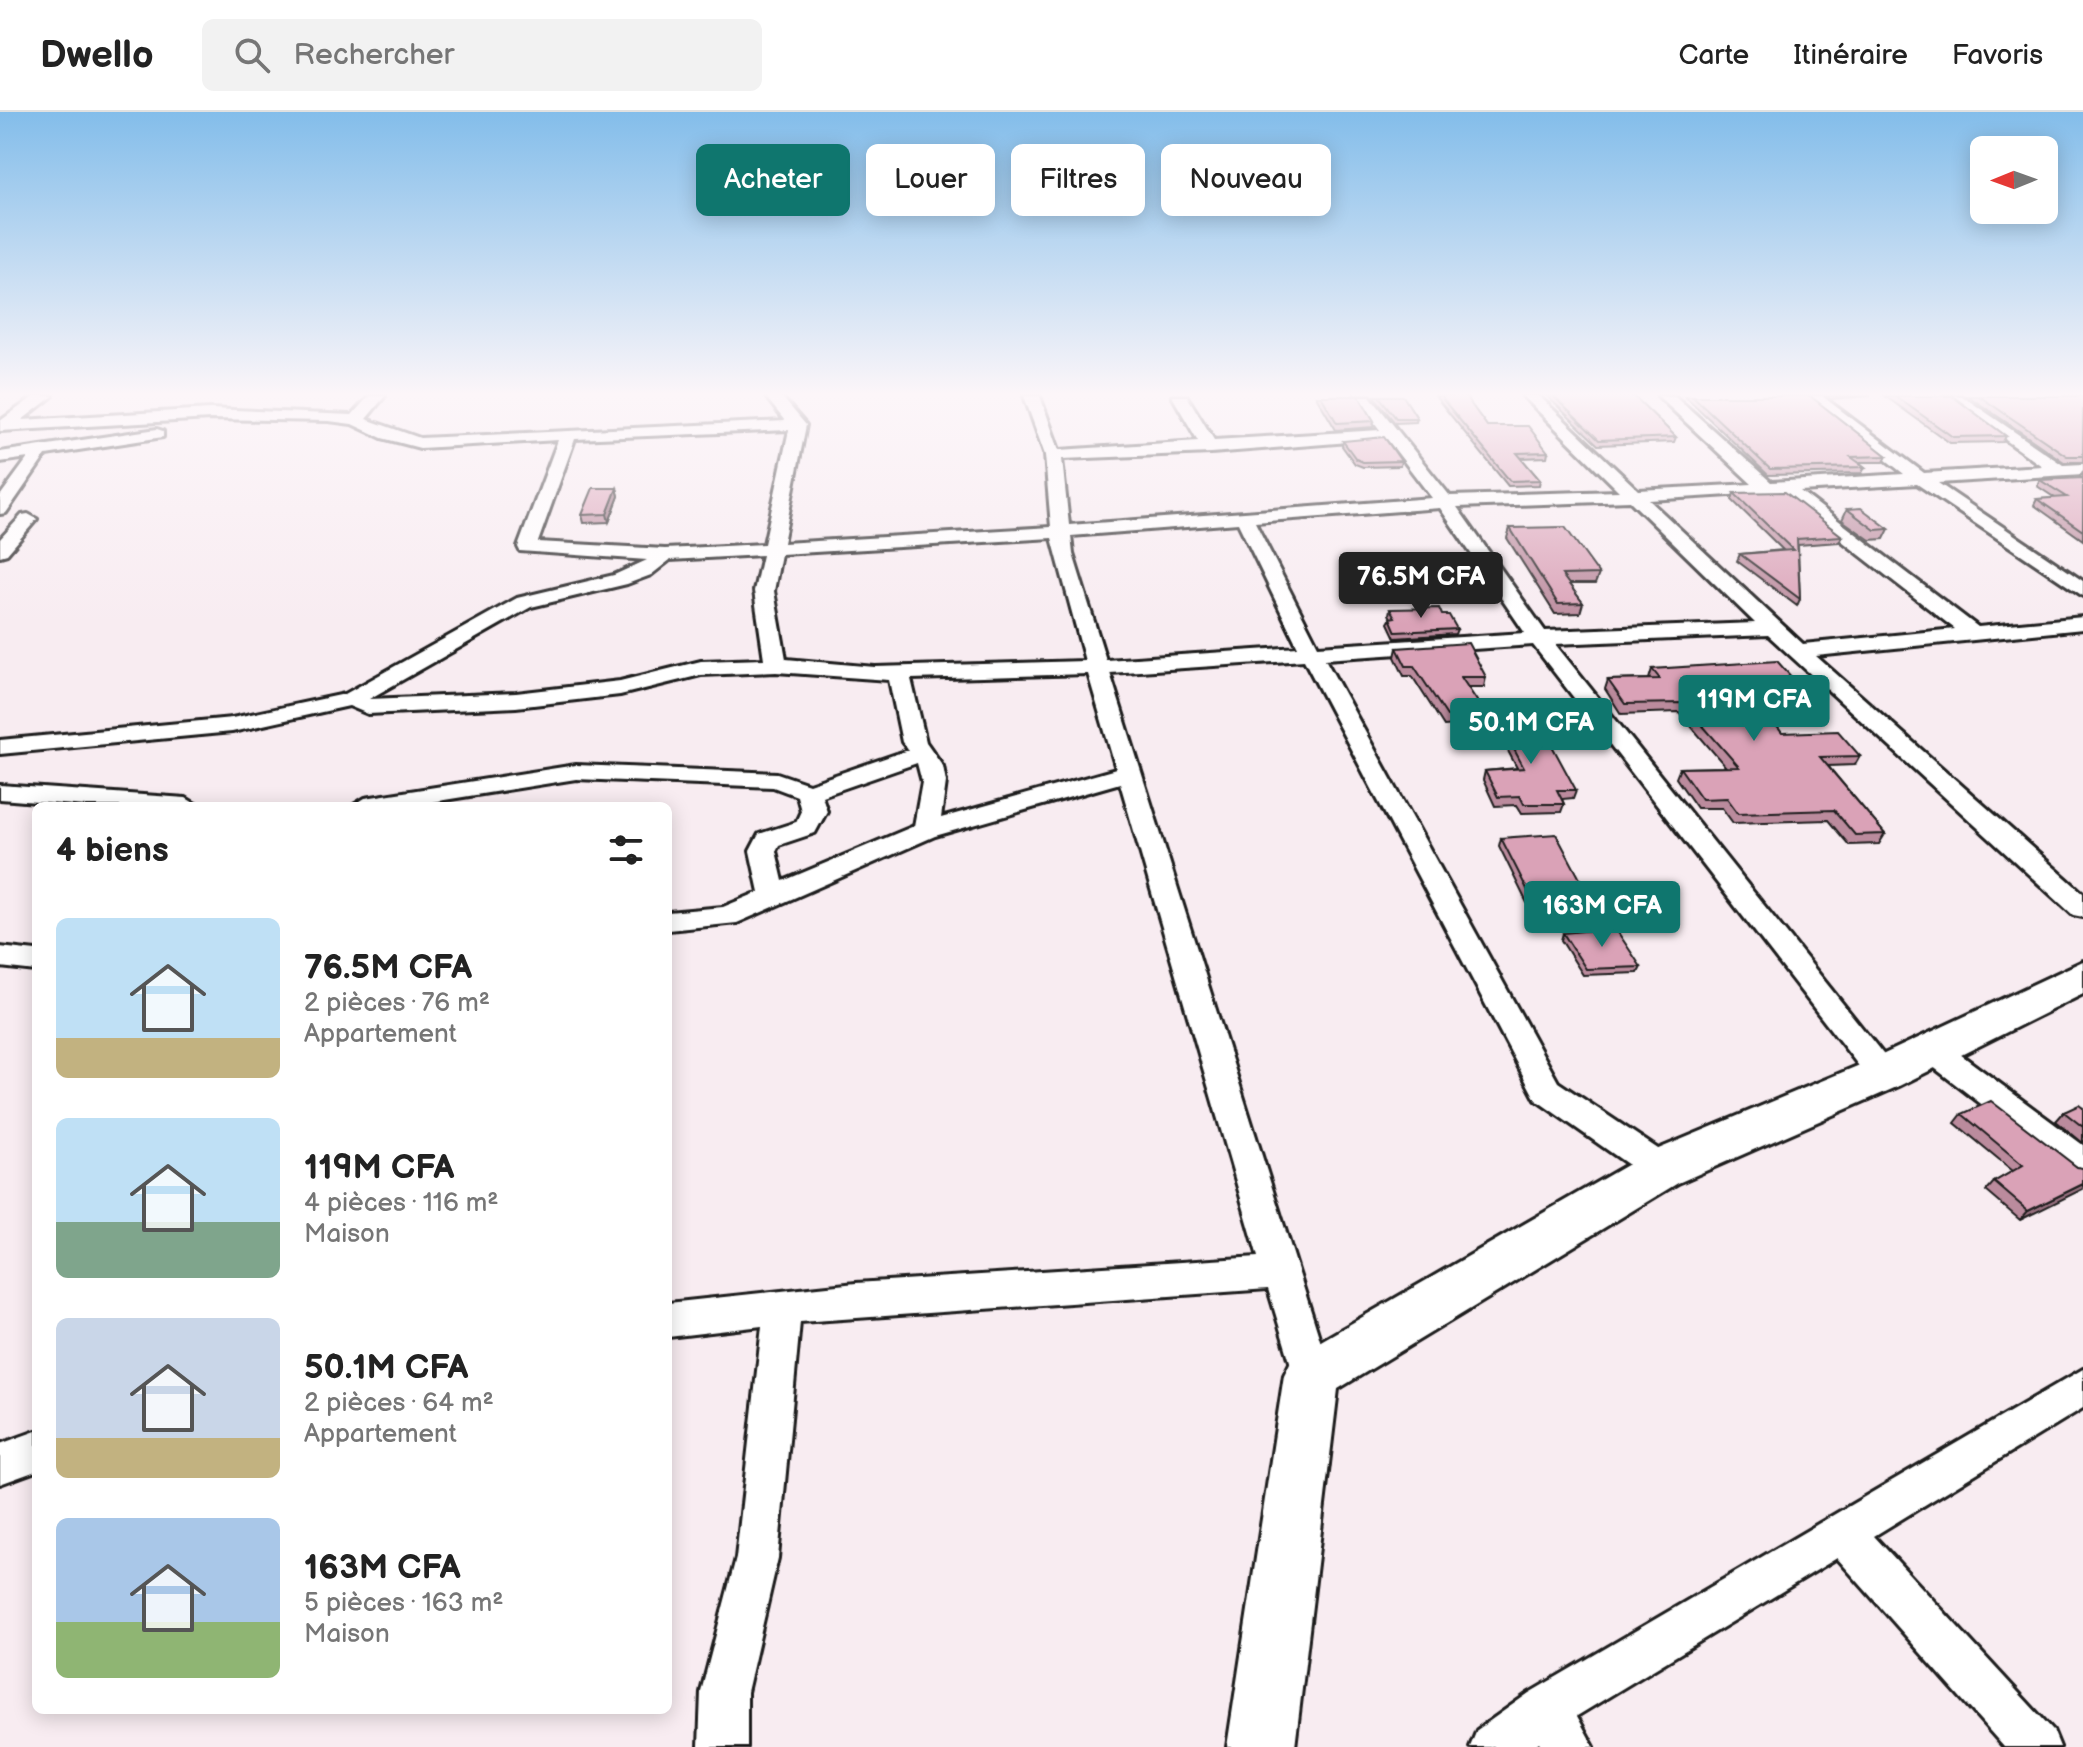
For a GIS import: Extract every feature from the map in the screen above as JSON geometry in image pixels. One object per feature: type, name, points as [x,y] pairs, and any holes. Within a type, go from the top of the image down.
[{"type":"main road","points":[[1261,1747],[1312,1375],[1661,1169],[1883,1074],[1930,1048],[2083,976]]},
{"type":"street","points":[[0,509],[26,472]]},
{"type":"street","points":[[554,472],[527,547],[665,555],[1059,532],[1445,502],[1631,496],[2013,472]]},
{"type":"street","points":[[776,665],[764,591],[787,472]]},
{"type":"street","points":[[1054,472],[1059,532],[1127,773],[1312,1375]]},
{"type":"street","points":[[1422,472],[1539,638],[1883,1074]]},
{"type":"street","points":[[1607,472],[1773,629],[2083,908]]},
{"type":"street","points":[[1757,472],[1974,634]]},
{"type":"street","points":[[1912,472],[2083,590]]},
{"type":"street","points":[[2064,472],[2083,485]]},
{"type":"street","points":[[1244,518],[1312,655],[1547,1091],[1661,1169]]},
{"type":"street","points":[[0,521],[28,519],[0,550]]},
{"type":"street","points":[[0,747],[232,725],[352,699],[524,602],[620,580],[644,571],[665,555]]},
{"type":"street","points":[[1801,651],[2083,623]]},
{"type":"street","points":[[352,699],[368,707],[516,700],[620,688],[701,668],[776,665],[898,673],[1098,667],[1539,638],[1773,629]]},
{"type":"street","points":[[898,673],[914,742],[934,782],[926,830]]},
{"type":"street","points":[[387,802],[516,779],[576,772],[777,780],[808,792],[922,753]]},
{"type":"street","points":[[672,921],[727,916],[926,830],[1127,773]]},
{"type":"street","points":[[0,792],[133,802]]},
{"type":"street","points":[[773,896],[763,851],[768,840],[806,827],[814,811],[808,792]]},
{"type":"street","points":[[0,957],[32,961]]},
{"type":"street","points":[[1930,1048],[2083,1163]]},
{"type":"street","points":[[672,1320],[856,1299],[1278,1272]]},
{"type":"street","points":[[723,1747],[724,1692],[757,1558],[783,1307]]},
{"type":"street","points":[[1494,1747],[1545,1709],[1841,1531],[2077,1400]]},
{"type":"street","points":[[0,1464],[32,1452]]},
{"type":"street","points":[[1841,1531],[2036,1747]]},
{"type":"street","points":[[1545,1709],[1570,1747]]},
{"type":"building","points":[[1503,472],[1533,472],[1540,480],[1510,481]]},
{"type":"building","points":[[2083,478],[2083,531],[2037,499],[2067,497],[2040,480]]},
{"type":"building","points":[[593,488],[617,488],[607,514],[582,515]]},
{"type":"building","points":[[1785,492],[1842,536],[1797,539],[1800,599],[1740,554],[1793,550],[1734,493]]},
{"type":"building","points":[[1861,508],[1889,529],[1875,530],[1847,509]]},
{"type":"building","points":[[1565,527],[1599,574],[1562,575],[1583,603],[1558,604],[1510,528]]},
{"type":"building","points":[[1439,608],[1442,615],[1449,615],[1457,629],[1396,632],[1390,618],[1395,617],[1390,609]]},
{"type":"building","points":[[1468,643],[1486,677],[1461,677],[1485,713],[1447,716],[1414,666],[1406,666],[1397,648]]},
{"type":"building","points":[[1777,661],[1795,681],[1743,683],[1782,733],[1838,731],[1860,756],[1820,757],[1885,834],[1855,835],[1834,810],[1738,813],[1727,798],[1702,799],[1680,768],[1739,767],[1683,703],[1625,704],[1608,680],[1660,679],[1652,669]]},
{"type":"building","points":[[1537,718],[1576,790],[1557,790],[1564,804],[1524,804],[1520,796],[1498,797],[1485,771],[1524,768],[1498,719]]},
{"type":"building","points":[[1556,834],[1587,892],[1530,895],[1501,838]]},
{"type":"building","points":[[1615,928],[1641,967],[1586,969],[1563,933]]},
{"type":"building","points":[[1991,1101],[2077,1167],[2083,1168],[2083,1184],[2028,1211],[1994,1182],[2023,1165],[1962,1114]]},
{"type":"building","points":[[2079,1105],[2083,1108],[2083,1127],[2064,1112]]}]
